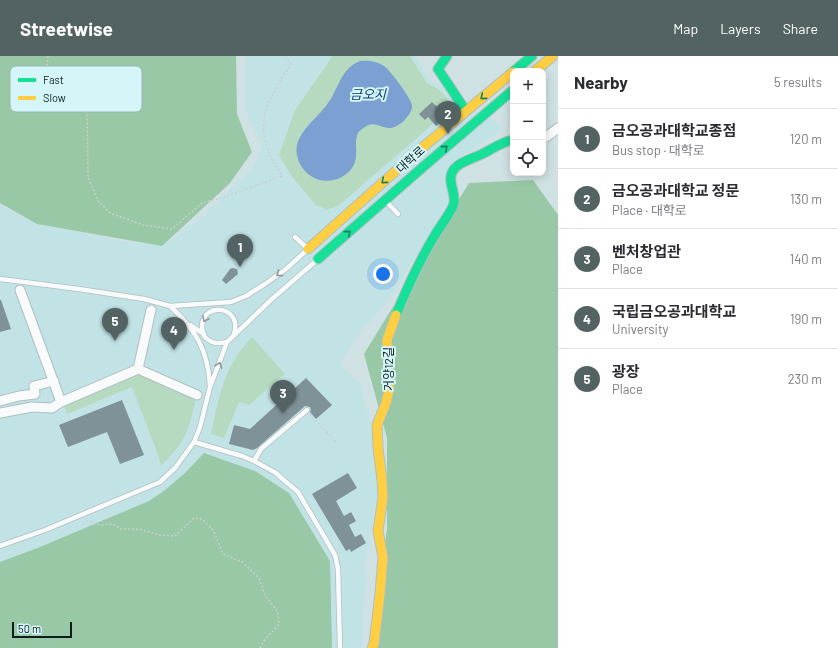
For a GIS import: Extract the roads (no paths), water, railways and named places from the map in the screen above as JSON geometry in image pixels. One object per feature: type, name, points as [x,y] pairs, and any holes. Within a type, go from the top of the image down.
[{"type":"street","points":[[446,56],[438,69],[466,112]]},
{"type":"street","name":"대학로","points":[[517,68],[532,56]]},
{"type":"street","points":[[538,68],[552,56]]},
{"type":"street","name":"대학로","points":[[308,249],[416,153],[510,74]]},
{"type":"street","name":"대학로","points":[[318,259],[510,93]]},
{"type":"street","points":[[546,137],[558,128]]},
{"type":"street","name":"거양12길","points":[[372,648],[374,644],[383,557],[378,531],[384,497],[377,438],[377,425],[386,404],[389,390],[387,340],[400,306],[417,269],[435,234],[454,204],[451,175],[455,168],[464,161],[510,140]]},
{"type":"street","points":[[20,290],[61,402]]},
{"type":"street","points":[[138,369],[151,310]]},
{"type":"street","points":[[0,412],[32,407],[52,408],[61,402],[138,369],[197,395]]},
{"type":"street","points":[[0,401],[35,394],[34,386],[54,381]]},
{"type":"lane","points":[[386,200],[398,214]]},
{"type":"lane","points":[[0,546],[45,530],[160,482],[175,468],[194,442],[200,427],[210,387],[227,342],[272,299],[318,259],[295,237]]},
{"type":"lane","points":[[227,342],[216,344],[207,339],[202,329],[202,324],[207,314],[246,296],[265,284],[286,269],[308,249]]},
{"type":"lane","points":[[0,279],[144,299],[170,306],[231,302]]},
{"type":"lane","points":[[170,306],[187,323],[201,344],[210,377],[210,387]]},
{"type":"lane","points":[[216,310],[227,311],[231,314],[236,324],[234,334]]},
{"type":"lane","points":[[187,323],[204,334]]},
{"type":"lane","points":[[254,460],[261,449],[306,410]]},
{"type":"lane","points":[[194,442],[254,460],[276,473],[298,492],[335,555],[338,569],[340,648]]},
{"type":"water","name":"금오지","points":[[360,61],[375,62],[381,64],[387,69],[400,84],[411,101],[412,105],[410,113],[404,121],[395,127],[387,128],[371,124],[362,129],[358,132],[356,138],[356,156],[354,164],[349,172],[340,178],[329,181],[318,179],[307,173],[300,164],[297,150],[298,143],[306,128],[332,97],[344,73]]},
{"type":"place","name":"금오공과대학교 정문","points":[[448,134]]},
{"type":"place","name":"금오공과대학교종점","points":[[240,267]]},
{"type":"place","name":"광장","points":[[115,341]]},
{"type":"place","name":"국립금오공과대학교","points":[[174,350]]},
{"type":"place","name":"벤처창업관","points":[[283,413]]}]
